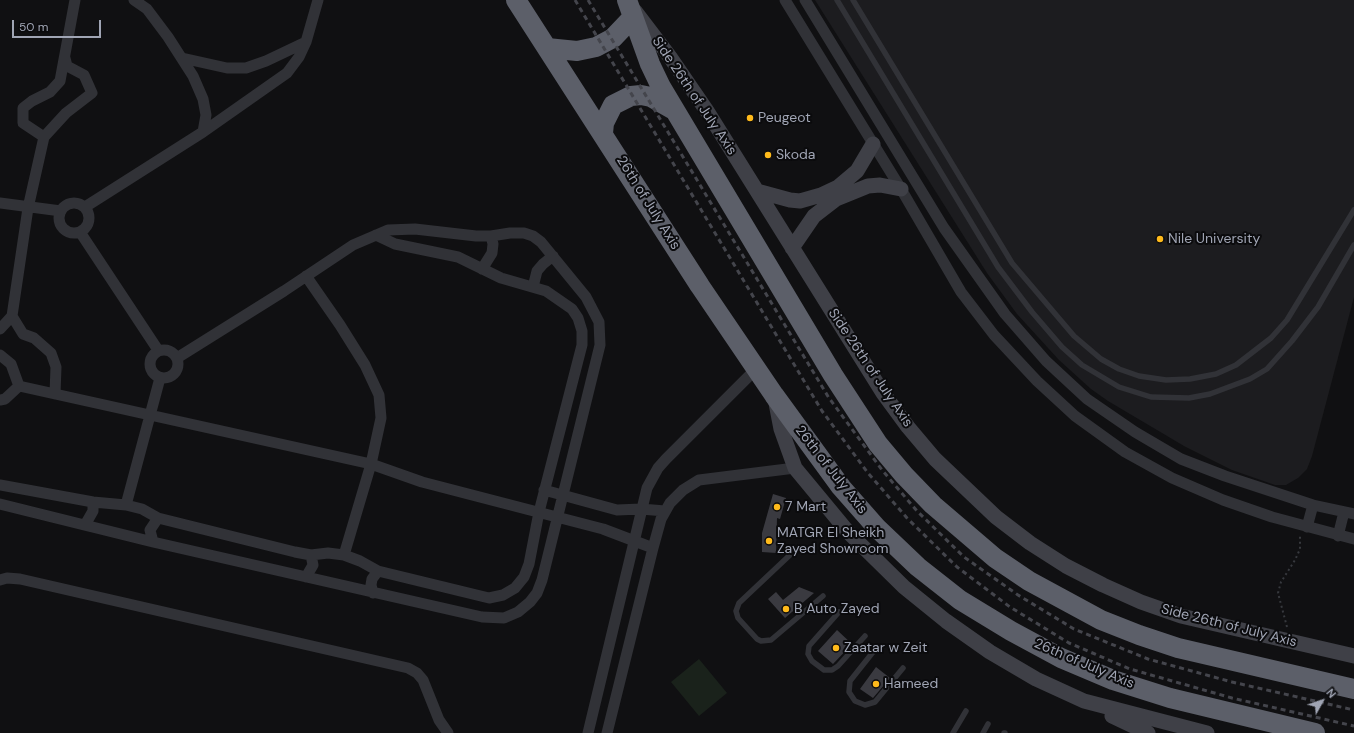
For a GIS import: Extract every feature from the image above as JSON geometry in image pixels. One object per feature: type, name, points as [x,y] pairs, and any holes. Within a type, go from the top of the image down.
[{"type":"highway","name":"26th of July Axis","points":[[516,0],[603,133],[700,286],[774,395],[842,486],[877,528],[918,566],[960,600],[1011,631],[1061,658],[1113,680],[1170,698],[1315,733]]},
{"type":"highway","points":[[547,48],[577,52],[596,47],[613,38],[629,6]]},
{"type":"highway","points":[[629,6],[650,64],[674,110],[854,410],[878,444],[932,505],[963,533],[995,558],[1029,581],[1070,605],[1133,633],[1178,648],[1354,690]]},
{"type":"highway","points":[[603,133],[604,123],[613,105],[631,96],[641,95],[651,97],[674,110]]},
{"type":"main road","name":"Side 26th of July Axis","points":[[629,6],[674,63],[757,191],[883,393],[908,427],[935,459],[996,517],[1030,543],[1066,566],[1103,586],[1141,602],[1181,616],[1354,656]]},
{"type":"main road","points":[[757,191],[790,200],[800,201],[821,195],[838,187],[857,171],[873,144]]},
{"type":"main road","points":[[792,248],[814,216],[836,199],[868,186],[880,185],[901,189]]},
{"type":"main road","points":[[774,395],[781,429],[795,468],[848,532],[904,587],[946,621],[990,652],[1030,675],[1148,733]]},
{"type":"main road","points":[[1084,701],[1207,733]]},
{"type":"street","points":[[44,137],[23,123],[23,108],[32,101],[50,92],[60,81],[75,0]]},
{"type":"street","points":[[134,0],[147,9],[182,58],[203,99],[206,115],[203,132]]},
{"type":"street","points":[[785,0],[901,189],[961,292],[994,335],[1037,381],[1075,416],[1125,452],[1172,478],[1223,500],[1304,526],[1354,539]]},
{"type":"street","points":[[805,0],[944,228],[1005,314],[1046,361],[1087,399],[1135,432],[1181,459],[1225,476],[1313,505],[1349,513],[1338,536]]},
{"type":"street","points":[[85,207],[203,132],[287,73],[300,57],[306,42],[316,1]]},
{"type":"street","points":[[182,58],[227,68],[246,68],[266,61],[306,42]]},
{"type":"street","points":[[0,329],[12,316],[28,208],[44,137],[66,113],[92,93],[84,75],[67,66],[65,58]]},
{"type":"street","points":[[0,203],[28,208],[61,211]]},
{"type":"street","points":[[72,203],[79,203],[85,207],[89,214],[89,221],[86,227],[80,232],[73,233],[66,230],[61,225],[59,218],[61,211],[65,206],[72,203]]},
{"type":"street","points":[[0,504],[153,542],[482,617],[504,618],[518,612],[530,602],[537,593],[542,580],[600,345],[599,322],[586,297],[541,242],[533,236],[524,233],[510,233],[491,236],[415,229],[388,230],[353,245],[177,358]]},
{"type":"street","points":[[80,232],[158,350]]},
{"type":"street","points":[[0,485],[93,502],[126,505],[142,510],[158,518],[311,555],[328,553],[344,555],[360,561],[378,571],[489,598],[503,595],[515,588],[524,577],[529,564],[544,490],[582,346],[582,331],[578,318],[572,309],[557,297],[533,287],[501,278],[458,257],[395,244],[376,235]]},
{"type":"street","points":[[482,269],[492,253],[493,244],[491,236]]},
{"type":"street","points":[[533,287],[538,271],[543,264],[553,256]]},
{"type":"street","points":[[306,276],[340,325],[365,365],[379,395],[381,418],[371,464],[344,555]]},
{"type":"street","points":[[12,316],[23,334],[34,338],[51,352],[56,367],[55,394]]},
{"type":"street","points":[[165,349],[172,352],[177,358],[178,366],[175,373],[168,377],[160,378],[152,373],[149,365],[151,356],[158,350],[165,349]]},
{"type":"street","points":[[0,355],[11,364],[19,386]]},
{"type":"street","points":[[588,733],[647,488],[658,468],[756,369]]},
{"type":"street","points":[[126,505],[160,378]]},
{"type":"street","points":[[19,386],[371,464],[422,482],[603,529],[653,548]]},
{"type":"street","points":[[0,400],[4,399],[19,386]]},
{"type":"street","points":[[607,733],[653,548],[665,511],[683,490],[699,480],[795,468]]},
{"type":"street","points":[[544,490],[617,510],[641,509],[665,511]]},
{"type":"street","points":[[86,526],[93,511],[93,502]]},
{"type":"street","points":[[1304,526],[1313,505]]},
{"type":"street","points":[[153,542],[150,530],[158,518]]},
{"type":"street","points":[[306,577],[313,565],[311,555]]},
{"type":"street","points":[[373,593],[371,585],[372,579],[378,571]]},
{"type":"street","points":[[0,580],[7,578],[20,579],[408,668],[417,673],[423,680],[439,720],[448,733]]},
{"type":"lane","points":[[837,0],[998,267],[1032,312],[1062,347],[1082,365],[1119,387],[1151,397],[1189,398],[1210,394],[1250,379],[1267,369],[1292,341],[1318,307],[1354,245]]},
{"type":"lane","points":[[853,0],[1012,263],[1074,336],[1101,359],[1119,370],[1139,376],[1166,380],[1190,379],[1216,374],[1236,365],[1271,338],[1287,320],[1354,210]]},
{"type":"lane","points":[[791,554],[739,603],[736,610],[738,618],[757,639],[761,641],[771,640],[823,596]]},
{"type":"lane","points":[[839,612],[809,646],[808,654],[812,661],[824,670],[832,670],[838,666],[865,636]]},
{"type":"lane","points":[[877,647],[850,681],[849,692],[855,701],[865,705],[875,702],[903,668]]},
{"type":"lane","points":[[953,733],[966,711]]},
{"type":"lane","points":[[983,733],[988,724]]},
{"type":"path","points":[[1291,642],[1278,593],[1281,582],[1300,549],[1304,526]]},
{"type":"shaded area","name":"Nile University","points":[[815,0],[1354,0],[1354,297],[1312,456],[1307,469],[1298,478],[1286,485],[1275,485],[1232,470],[1184,446],[1108,401],[1091,389],[1059,360],[1017,314],[987,273]]},
{"type":"shaded area","points":[[699,659],[727,693],[699,716],[671,682]]},
{"type":"building","points":[[773,494],[786,498],[780,519],[777,518],[776,553],[762,552],[762,533]]},
{"type":"building","name":"B Auto Zayed","points":[[799,587],[814,593],[785,618],[768,599],[776,592],[783,600]]},
{"type":"building","name":"Zaatar w Zeit","points":[[837,630],[852,644],[833,664],[818,651]]},
{"type":"building","name":"Hameed","points":[[876,667],[890,678],[873,698],[860,689]]},
{"type":"railway","points":[[575,0],[822,411],[868,473],[907,518],[957,567],[1010,607],[1069,643],[1130,669],[1232,698],[1354,726]]},
{"type":"railway","points":[[588,0],[829,398],[882,470],[917,511],[964,557],[1018,595],[1074,629],[1148,659],[1232,682],[1354,710]]},
{"type":"place","name":"Peugeot","points":[[750,118]]},
{"type":"place","name":"Skoda","points":[[768,155]]},
{"type":"place","name":"Nile University","points":[[1160,239]]},
{"type":"place","name":"7 Mart","points":[[777,507]]},
{"type":"place","name":"MATGR El Sheikh Zayed Showroom","points":[[769,541]]},
{"type":"place","name":"B Auto Zayed","points":[[786,609]]},
{"type":"place","name":"Zaatar w Zeit","points":[[836,648]]},
{"type":"place","name":"Hameed","points":[[876,684]]}]
